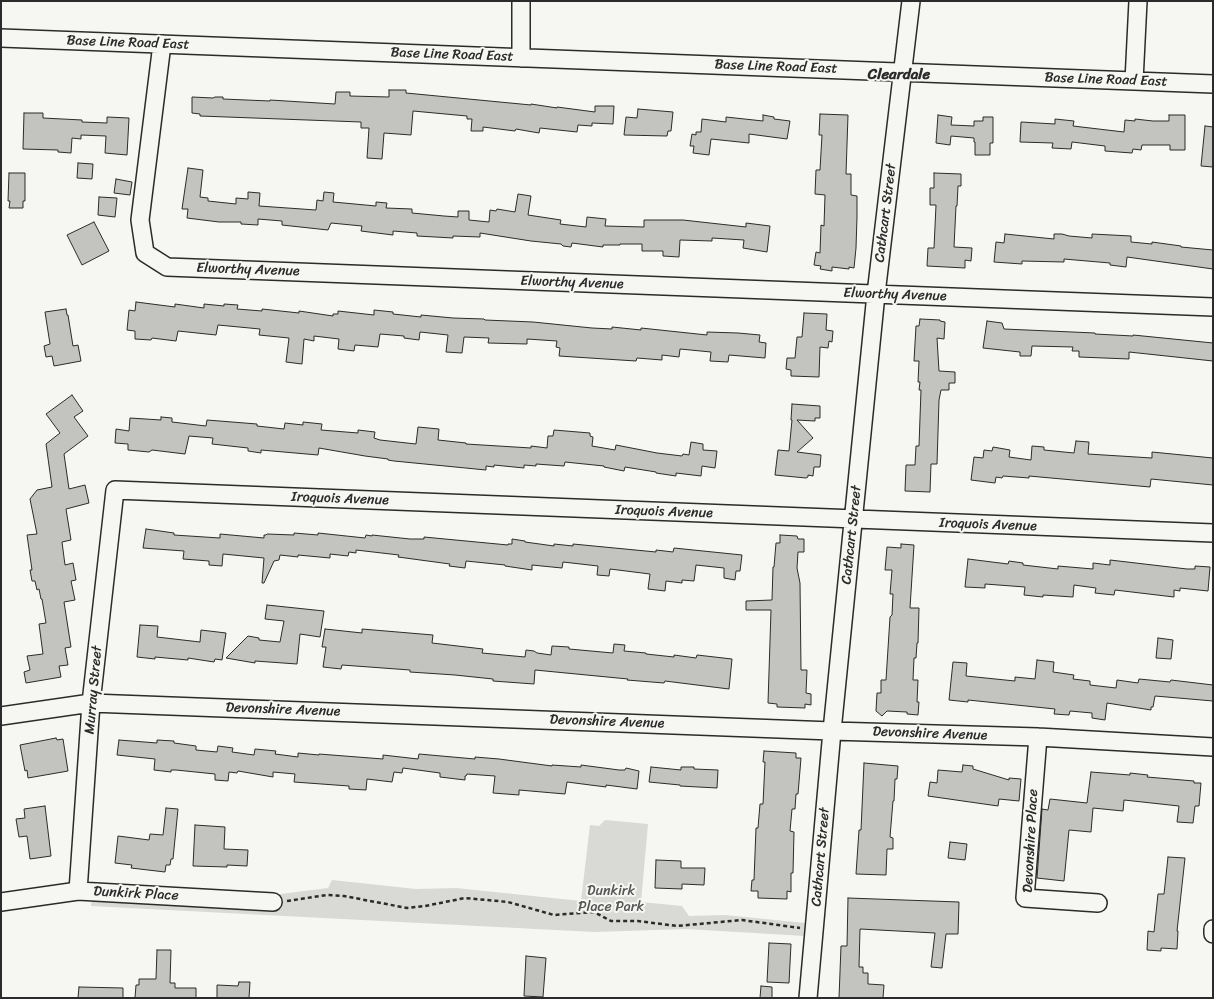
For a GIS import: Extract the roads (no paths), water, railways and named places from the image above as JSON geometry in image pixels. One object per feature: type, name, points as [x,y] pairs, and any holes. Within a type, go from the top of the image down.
[{"type":"street","points":[[521,1],[521,58]]},
{"type":"street","points":[[903,72],[911,1]]},
{"type":"street","points":[[1134,81],[1138,1]]},
{"type":"street","name":"Base Line Road East","points":[[1,38],[1213,84]]},
{"type":"street","name":"Elworthy Avenue","points":[[162,44],[140,220],[145,252],[167,267],[1213,307]]},
{"type":"street","name":"Cathcart Street","points":[[808,998],[832,731],[876,294],[903,72]]},
{"type":"street","name":"Iroquois Avenue","points":[[115,490],[1213,533]]},
{"type":"street","name":"Murray Street","points":[[78,890],[91,703],[115,490]]},
{"type":"street","name":"Devonshire Avenue","points":[[1,716],[91,703],[832,731],[1038,737],[1213,747]]},
{"type":"street","name":"Devonshire Place","points":[[1038,737],[1025,898],[1098,903]]},
{"type":"street","name":"Dunkirk Place","points":[[1,902],[78,890],[273,902]]},
{"type":"street","points":[[1213,929],[1213,934]]},
{"type":"district","name":"Cleardale","points":[[899,75]]},
{"type":"park label","name":"Dunkirk Place Park","points":[[611,900]]}]
